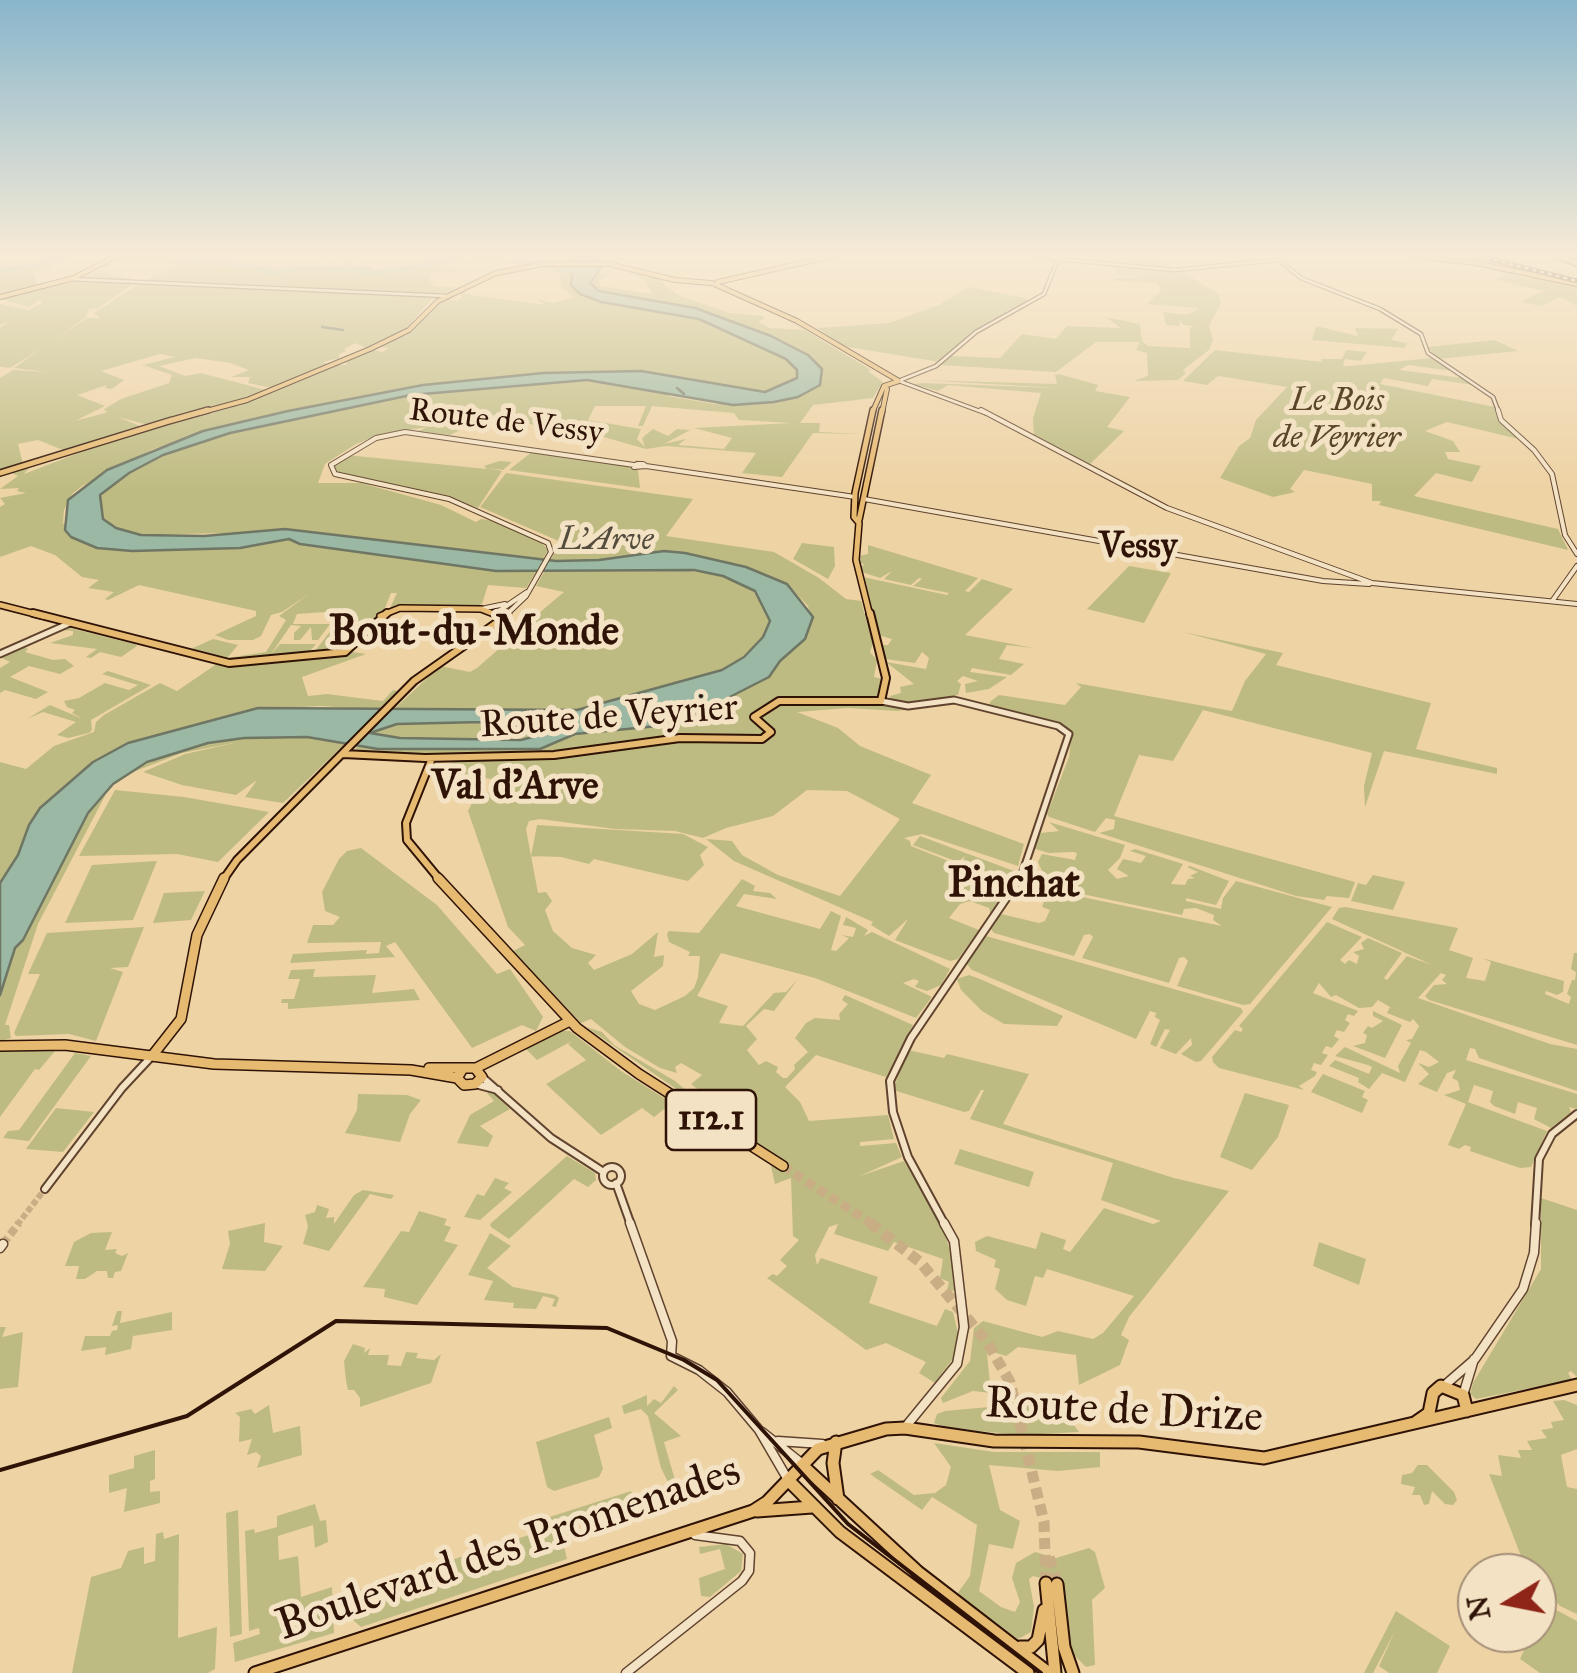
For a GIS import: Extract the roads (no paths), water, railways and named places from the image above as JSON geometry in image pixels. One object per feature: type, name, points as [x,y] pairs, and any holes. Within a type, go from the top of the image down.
[{"type":"main road","points":[[0,472],[35,465],[259,395],[400,334]]},
{"type":"main road","points":[[819,334],[898,381]]},
{"type":"main road","points":[[881,701],[886,691],[885,673],[856,558],[859,520],[888,385],[883,375]]},
{"type":"main road","points":[[859,520],[854,516],[857,477],[873,406],[888,385],[898,381]]},
{"type":"main road","points":[[888,385],[908,384]]},
{"type":"main road","points":[[873,406],[881,406]]},
{"type":"main road","points":[[863,458],[871,458]]},
{"type":"main road","points":[[857,477],[866,478],[866,487]]},
{"type":"main road","points":[[855,498],[864,499]]},
{"type":"main road","points":[[0,607],[228,663],[340,653],[354,648],[378,618],[392,610],[465,608],[499,616]]},
{"type":"main road","points":[[465,608],[488,619],[499,616]]},
{"type":"main road","points":[[152,1056],[182,1018],[193,948],[219,889],[248,850],[422,674],[499,616]]},
{"type":"main road","points":[[479,634],[488,619]]},
{"type":"main road","name":"Route de Veyrier","points":[[345,751],[365,757],[407,758],[565,754],[693,737],[764,738],[772,732],[754,718],[778,702],[881,701]]},
{"type":"main road","points":[[322,774],[339,764],[365,757]]},
{"type":"main road","points":[[407,758],[423,764],[426,771]]},
{"type":"main road","name":"112.1","points":[[432,758],[406,823],[410,844],[570,1021],[639,1074],[783,1166]]},
{"type":"main road","points":[[459,1074],[464,1085],[498,1059],[570,1021]]},
{"type":"main road","points":[[5,1046],[62,1045],[219,1065],[478,1075]]},
{"type":"main road","name":"Route de Drize","points":[[833,1443],[905,1428],[994,1441],[1138,1442],[1256,1459],[1452,1416],[1466,1402],[1501,1403],[1577,1385]]},
{"type":"main road","points":[[1444,1386],[1466,1402]]},
{"type":"main road","name":"Route de Drize","points":[[1407,1426],[1426,1416],[1435,1390],[1444,1386]]},
{"type":"main road","points":[[1434,1402],[1452,1416]]},
{"type":"main road","points":[[833,1443],[834,1488],[840,1503]]},
{"type":"main road","name":"Boulevard des Promenades","points":[[256,1673],[753,1511],[802,1465],[833,1443]]},
{"type":"main road","points":[[802,1465],[918,1572],[1049,1672],[1062,1660],[1050,1588],[1038,1640],[1030,1646],[1016,1646]]},
{"type":"main road","points":[[785,1484],[1028,1673]]},
{"type":"main road","points":[[753,1511],[812,1507]]},
{"type":"main road","points":[[1057,1646],[1072,1673]]},
{"type":"street","points":[[898,381],[936,366],[974,334]]},
{"type":"street","points":[[1421,334],[1430,355],[1490,394],[1502,423],[1534,450],[1552,474],[1566,537],[1577,554]]},
{"type":"street","points":[[898,381],[974,407],[1166,508],[1372,583]]},
{"type":"street","name":"Route de Vessy","points":[[528,592],[550,554],[546,541],[432,494],[335,474],[330,466],[376,438],[405,432],[855,498]]},
{"type":"street","points":[[864,499],[1332,582],[1577,604]]},
{"type":"street","points":[[1552,602],[1577,566]]},
{"type":"street","points":[[481,609],[508,604],[528,592]]},
{"type":"street","points":[[499,616],[514,612],[528,592]]},
{"type":"street","points":[[499,616],[508,604]]},
{"type":"street","points":[[0,654],[71,623]]},
{"type":"street","points":[[881,701],[908,706],[952,700],[1058,726],[1069,734],[1018,885],[912,1038],[890,1081],[893,1112],[908,1157],[954,1241],[964,1327],[957,1364],[905,1428]]},
{"type":"street","points":[[45,1189],[122,1088],[152,1056]]},
{"type":"street","points":[[478,1075],[551,1138],[602,1172],[620,1170],[622,1177],[616,1184]]},
{"type":"street","points":[[1444,1386],[1474,1358],[1527,1282],[1534,1253],[1539,1159],[1552,1134],[1577,1114]]},
{"type":"street","points":[[602,1172],[604,1182],[616,1184]]},
{"type":"street","points":[[616,1184],[672,1342],[672,1356],[715,1382],[760,1430],[778,1441],[802,1465]]},
{"type":"street","points":[[1466,1402],[1474,1358]]},
{"type":"street","points":[[760,1430],[785,1484]]},
{"type":"street","points":[[778,1441],[833,1443]]},
{"type":"street","points":[[626,1673],[742,1581],[751,1562],[743,1543],[720,1535],[682,1535]]},
{"type":"waterway","points":[[677,388],[684,394]]},
{"type":"tunnel","points":[[783,1166],[874,1225]]},
{"type":"tunnel","points":[[17,1225],[45,1189]]},
{"type":"tunnel","points":[[3,1244],[19,1223]]},
{"type":"tunnel","points":[[870,1223],[920,1262],[987,1342],[1010,1382],[1044,1522],[1046,1583]]},
{"type":"tunnel","points":[[1049,1557],[1057,1584]]},
{"type":"tram line","points":[[0,1470],[187,1416],[336,1321],[607,1328],[684,1360],[717,1380],[848,1524],[1041,1673]]},
{"type":"district","name":"Vessy","points":[[1138,548]]},
{"type":"district","name":"Bout-du-Monde","points":[[474,634]]},
{"type":"district","name":"Val d'Arve","points":[[515,788]]},
{"type":"district","name":"Pinchat","points":[[1014,886]]},
{"type":"park label","name":"Le Bois de Veyrier","points":[[1337,420]]},
{"type":"water label","name":"L'Arve","points":[[606,541]]}]
